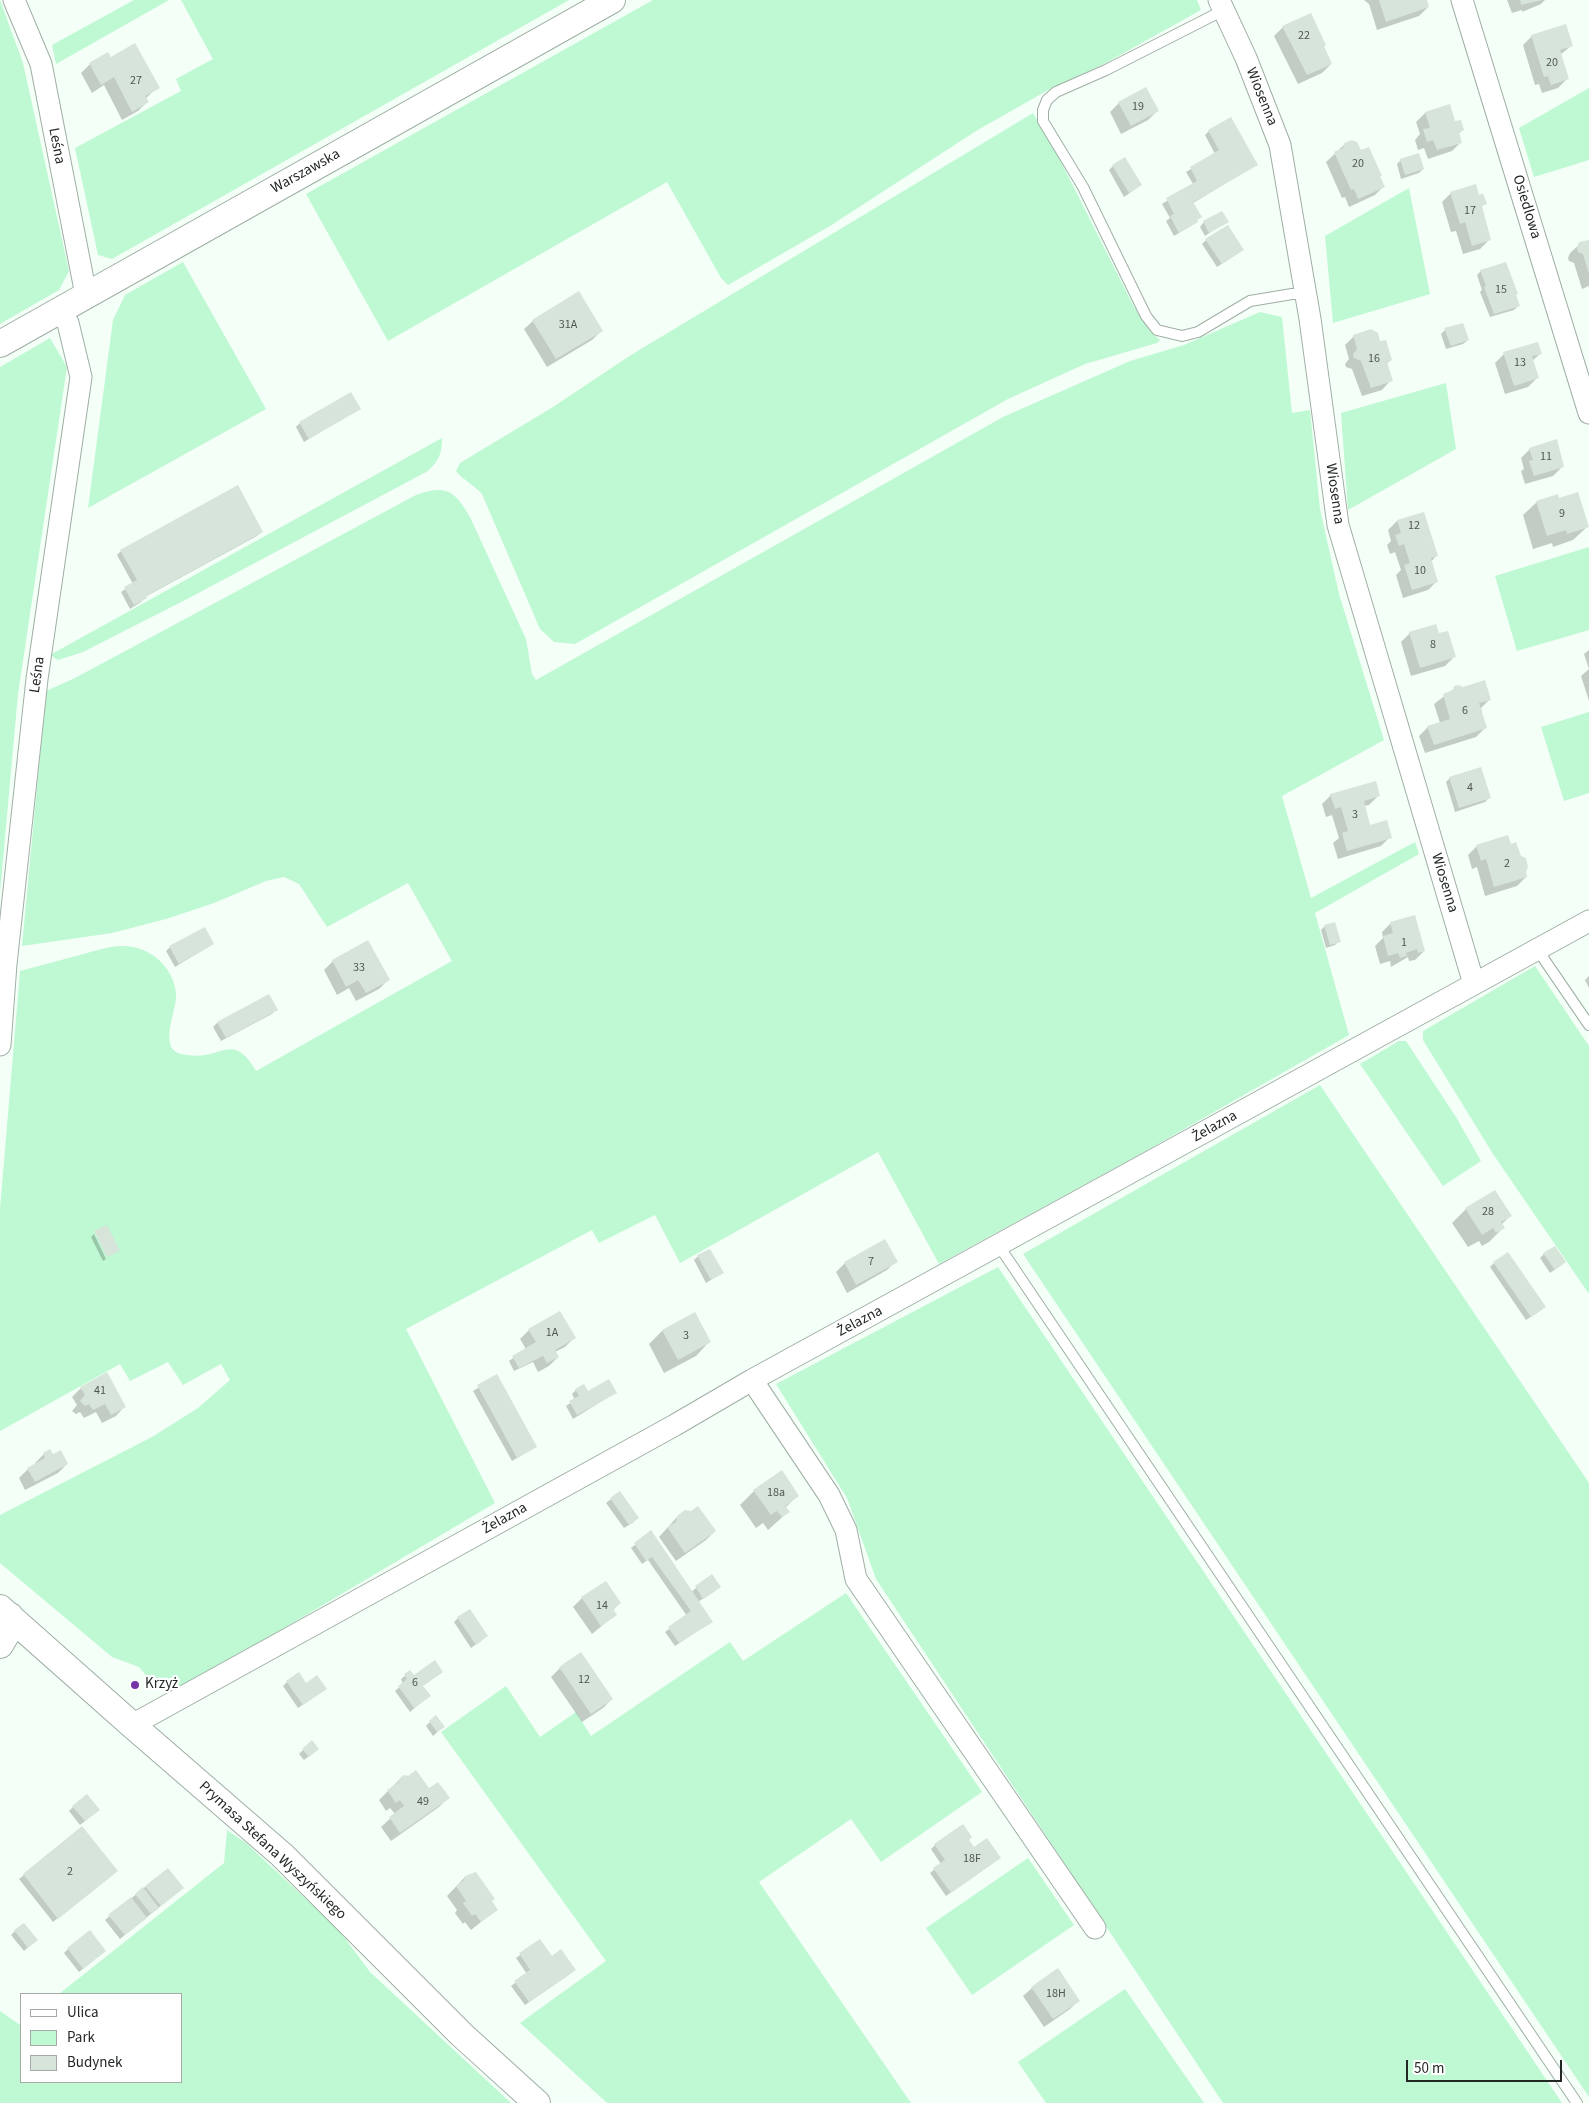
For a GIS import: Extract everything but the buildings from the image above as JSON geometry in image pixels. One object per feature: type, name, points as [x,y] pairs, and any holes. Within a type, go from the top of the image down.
[{"type":"street","name":"Leśna","points":[[14,0],[40,64],[86,295]]},
{"type":"street","name":"Warszawska","points":[[0,344],[612,0]]},
{"type":"street","name":"Osiedlowa","points":[[1462,0],[1589,413]]},
{"type":"street","name":"Wiosenna","points":[[1221,5],[1280,144],[1306,294],[1338,525],[1474,984]]},
{"type":"street","name":"Leśna","points":[[0,1045],[6,964],[36,679],[81,377],[68,323],[59,310]]},
{"type":"street","name":"Żelazna","points":[[132,1726],[667,1430],[752,1380],[1589,921]]},
{"type":"street","points":[[752,1380],[834,1504],[846,1530],[856,1579],[1095,1928]]},
{"type":"street","points":[[0,1646],[6,1635],[3,1614]]},
{"type":"street","name":"Prymasa Stefana Wyszyńskiego","points":[[3,1614],[282,1855],[461,2034],[537,2103]]},
{"type":"lane","points":[[1221,5],[1106,70],[1056,92],[1047,100],[1043,110],[1043,121],[1083,187],[1146,316],[1157,330],[1182,336],[1198,332],[1250,301],[1292,294],[1306,294]]},
{"type":"lane","points":[[1537,949],[1589,1025]]},
{"type":"lane","points":[[999,1246],[1577,2103]]},
{"type":"green space","points":[[0,0],[23,63],[69,271],[59,290],[0,324]]},
{"type":"green space","points":[[134,0],[169,0],[56,64],[52,45]]},
{"type":"green space","points":[[181,0],[569,0],[112,259],[98,255],[75,148],[181,91],[176,79],[213,59]]},
{"type":"green space","points":[[653,0],[1197,0],[1201,10],[1104,64],[1050,89],[976,131],[830,226],[728,285],[721,278],[667,182],[388,341],[306,194]]},
{"type":"green space","points":[[1589,88],[1589,160],[1534,177],[1519,128]]},
{"type":"green space","points":[[1033,113],[1055,150],[1132,303],[1150,331],[1160,340],[1157,343],[1085,364],[1008,399],[575,644],[554,642],[540,629],[482,494],[456,471],[460,463],[553,407],[631,355]]},
{"type":"green space","points":[[1409,188],[1430,294],[1333,323],[1325,236]]},
{"type":"green space","points":[[183,262],[266,409],[88,508],[113,320],[125,295]]},
{"type":"green space","points":[[1260,312],[1282,317],[1292,413],[1310,410],[1320,509],[1339,594],[1384,740],[1282,796],[1311,898],[1415,842],[1419,854],[1315,913],[1349,1035],[1137,1156],[939,1264],[878,1152],[680,1263],[655,1215],[599,1243],[592,1230],[406,1329],[495,1503],[173,1694],[152,1683],[139,1667],[112,1657],[0,1563],[0,1515],[152,1437],[198,1408],[230,1380],[221,1364],[183,1385],[168,1362],[130,1381],[120,1364],[0,1431],[0,1209],[20,971],[108,947],[121,946],[141,949],[158,959],[170,974],[174,983],[176,999],[169,1033],[171,1047],[179,1053],[199,1056],[233,1050],[240,1052],[248,1059],[256,1071],[452,961],[408,883],[327,927],[299,884],[284,877],[266,881],[214,903],[166,919],[112,933],[22,946],[46,691],[75,678],[416,495],[435,490],[449,492],[465,508],[470,517],[526,639],[532,674],[536,680],[1003,417],[1130,361],[1184,345]]},
{"type":"green space","points":[[50,338],[67,367],[18,694],[0,893],[0,367]]},
{"type":"green space","points":[[1446,383],[1456,449],[1348,510],[1341,413]]},
{"type":"green space","points":[[442,438],[439,456],[428,471],[83,652],[58,660],[50,655]]},
{"type":"green space","points":[[1589,547],[1589,630],[1517,651],[1495,576]]},
{"type":"green space","points":[[1589,712],[1589,793],[1564,801],[1541,727]]},
{"type":"green space","points":[[1535,966],[1589,1046],[1589,1294],[1493,1154],[1423,1040],[1423,1031]]},
{"type":"green space","points":[[1399,1041],[1406,1041],[1456,1117],[1481,1161],[1443,1186],[1360,1064]]},
{"type":"green space","points":[[1320,1085],[1589,1483],[1589,2097],[1023,1254]]},
{"type":"green space","points":[[998,1267],[1562,2103],[1223,2103],[876,1579],[847,1498],[776,1384]]},
{"type":"green space","points":[[846,1593],[982,1792],[881,1862],[851,1819],[759,1882],[911,2103],[607,2103],[520,2023],[606,1961],[441,1732],[506,1686],[540,1737],[576,1712],[591,1736],[730,1642],[743,1661]]},
{"type":"green space","points":[[227,1830],[246,1843],[338,1929],[370,1972],[511,2103],[0,2103],[0,2011],[20,2025],[20,2083],[182,2083],[182,1993],[60,1993],[224,1863]]},
{"type":"green space","points":[[1028,1858],[1074,1925],[972,1995],[926,1928]]},
{"type":"green space","points":[[1125,1989],[1204,2103],[1046,2103],[1018,2062]]},
{"type":"place","name":"Krzyż","points":[[135,1685]]}]
